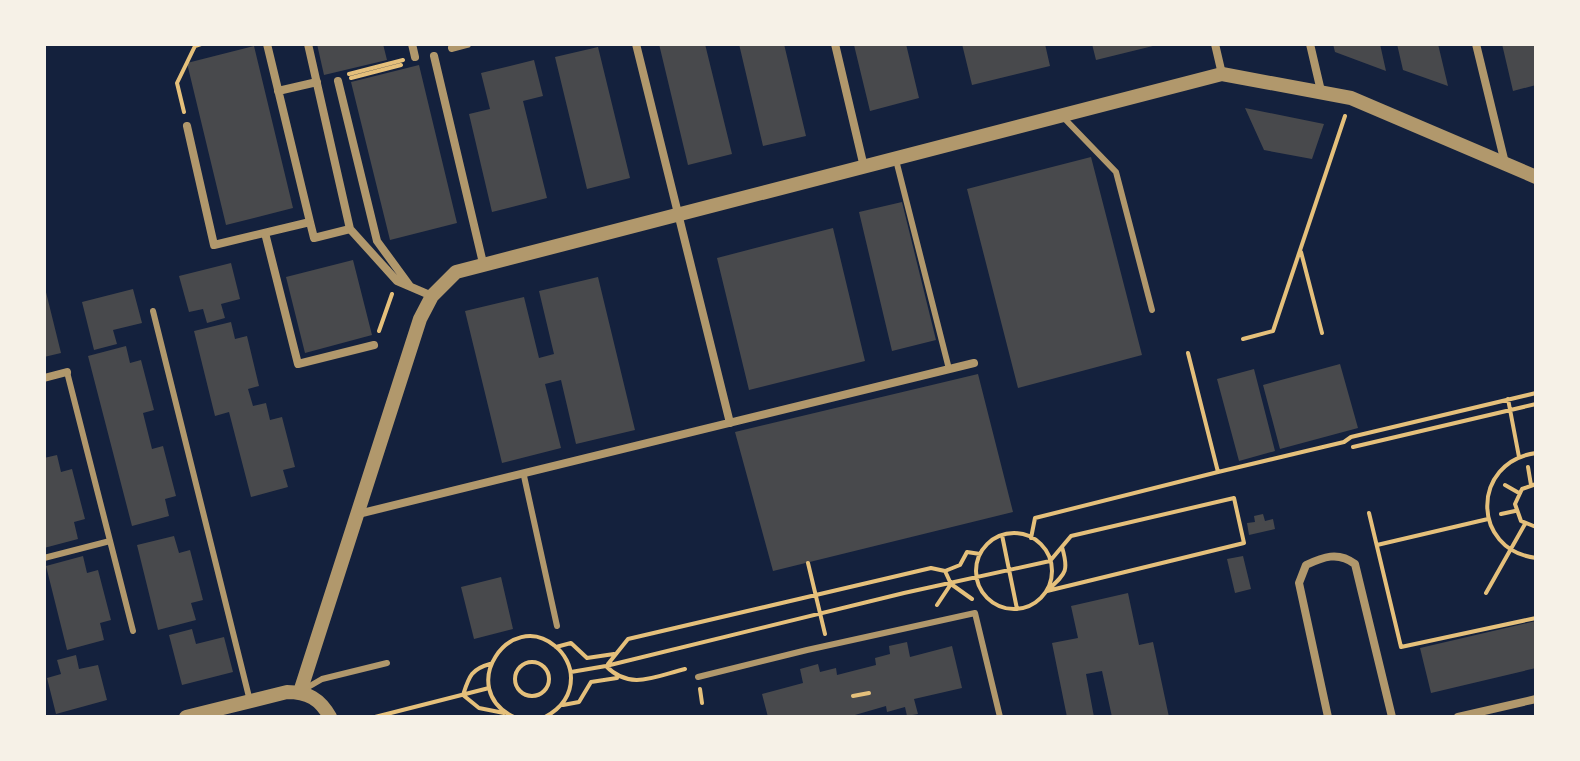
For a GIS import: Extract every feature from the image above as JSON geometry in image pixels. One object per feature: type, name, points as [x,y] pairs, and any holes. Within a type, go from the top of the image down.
[{"type":"street","points":[[267,44],[314,238],[350,229]]},
{"type":"street","points":[[308,44],[350,229],[397,281],[432,296]]},
{"type":"street","points":[[412,44],[415,57]]},
{"type":"street","points":[[452,48],[467,44]]},
{"type":"street","points":[[636,44],[730,423]]},
{"type":"street","points":[[835,44],[864,168]]},
{"type":"street","points":[[1215,44],[1222,74]]},
{"type":"street","points":[[1310,44],[1321,91]]},
{"type":"street","points":[[1476,44],[1505,163]]},
{"type":"street","points":[[434,56],[483,263]]},
{"type":"street","points":[[300,692],[420,319],[432,296],[456,272],[1222,74],[1351,98],[1536,177]]},
{"type":"street","points":[[338,81],[377,241],[410,286]]},
{"type":"street","points":[[278,91],[317,82]]},
{"type":"street","points":[[187,126],[214,245],[310,222]]},
{"type":"street","points":[[265,233],[298,364],[374,345]]},
{"type":"street","points":[[358,514],[524,476],[974,363]]},
{"type":"street","points":[[44,378],[67,372]]},
{"type":"street","points":[[1328,717],[1299,583],[1306,565],[1322,557],[1339,556],[1355,564],[1392,717]]},
{"type":"street","points":[[186,717],[287,692],[312,696],[330,717]]},
{"type":"street","points":[[1458,717],[1536,699]]},
{"type":"lane","points":[[1062,116],[1116,172],[1152,310]]},
{"type":"lane","points":[[896,159],[949,369]]},
{"type":"lane","points":[[153,311],[250,701]]},
{"type":"lane","points":[[67,372],[133,631]]},
{"type":"lane","points":[[524,476],[557,626]]},
{"type":"lane","points":[[44,558],[110,541]]},
{"type":"lane","points":[[698,677],[975,613],[1000,717]]},
{"type":"lane","points":[[300,692],[322,679],[387,663]]},
{"type":"path","points":[[187,126],[177,83],[195,46],[201,44]]},
{"type":"path","points":[[338,81],[434,56]]},
{"type":"path","points":[[317,82],[415,57]]},
{"type":"path","points":[[1243,339],[1273,331],[1351,98]]},
{"type":"path","points":[[1300,250],[1322,333]]},
{"type":"path","points":[[374,345],[397,281]]},
{"type":"path","points":[[1188,353],[1218,472]]},
{"type":"path","points":[[1031,538],[1035,518],[1536,393]]},
{"type":"path","points":[[1508,399],[1519,457]]},
{"type":"path","points":[[1353,447],[1536,404]]},
{"type":"path","points":[[1536,453],[1519,457],[1502,469],[1495,476],[1488,493],[1488,519],[1497,537],[1511,550],[1536,558]]},
{"type":"path","points":[[1528,467],[1533,484],[1519,493],[1515,511],[1525,524],[1536,527]]},
{"type":"path","points":[[1490,473],[1495,476]]},
{"type":"path","points":[[1505,485],[1519,493]]},
{"type":"path","points":[[571,672],[1050,561],[1071,536],[1234,498],[1244,543],[1047,591]]},
{"type":"path","points":[[1501,514],[1515,511]]},
{"type":"path","points":[[1369,513],[1401,647],[1536,618]]},
{"type":"path","points":[[1377,545],[1488,519]]},
{"type":"path","points":[[1486,593],[1525,524]]},
{"type":"path","points":[[1047,591],[1050,561],[1046,551],[1031,538],[1012,533],[1002,535],[986,545],[980,554],[976,577],[979,586],[997,605],[1017,609],[1030,605],[1047,591],[1065,573],[1067,563],[1062,547]]},
{"type":"path","points":[[1002,535],[1017,609]]},
{"type":"path","points":[[606,666],[628,639],[931,568],[945,571],[960,565],[967,552],[980,554]]},
{"type":"path","points":[[808,563],[827,646]]},
{"type":"path","points":[[945,571],[951,584]]},
{"type":"path","points":[[506,713],[492,698],[489,688],[491,664],[502,647],[515,640],[538,638],[556,647],[568,662],[571,684],[562,705]]},
{"type":"path","points":[[556,647],[571,643],[587,658],[616,654]]},
{"type":"path","points":[[533,662],[543,666],[549,676],[545,691],[535,696],[520,692],[515,676],[521,666],[533,662]]},
{"type":"path","points":[[463,695],[470,674],[477,668],[491,664]]},
{"type":"path","points":[[545,717],[562,705],[579,702],[591,682],[617,678]]},
{"type":"path","points":[[375,717],[489,688]]},
{"type":"path","points":[[853,696],[869,693]]},
{"type":"path","points":[[463,695],[479,708],[514,717]]},
{"type":"building","points":[[317,44],[383,44],[387,60],[324,75]]},
{"type":"building","points":[[659,44],[705,44],[732,154],[688,165]]},
{"type":"building","points":[[739,44],[784,44],[806,136],[763,146]]},
{"type":"building","points":[[906,44],[919,98],[870,111],[854,45]]},
{"type":"building","points":[[962,44],[1045,44],[1050,66],[972,85]]},
{"type":"building","points":[[1092,44],[1157,44],[1157,45],[1096,60]]},
{"type":"building","points":[[1333,44],[1380,44],[1386,71],[1335,52]]},
{"type":"building","points":[[1397,44],[1438,44],[1448,86],[1403,70]]},
{"type":"building","points":[[1502,44],[1536,44],[1536,85],[1513,91]]},
{"type":"building","points":[[254,46],[293,208],[226,225],[187,63]]},
{"type":"building","points":[[598,47],[630,178],[587,189],[555,57]]},
{"type":"building","points":[[534,60],[543,96],[523,101],[547,198],[492,212],[469,114],[490,109],[481,73]]},
{"type":"building","points":[[419,65],[457,223],[390,240],[351,82]]},
{"type":"building","points":[[1245,108],[1324,124],[1312,159],[1264,150]]},
{"type":"building","points":[[1091,157],[1142,355],[1018,388],[967,189]]},
{"type":"building","points":[[902,202],[936,340],[892,351],[859,212]]},
{"type":"building","points":[[833,228],[865,361],[749,390],[717,258]]},
{"type":"building","points":[[353,260],[372,335],[305,353],[286,277]]},
{"type":"building","points":[[231,263],[240,299],[221,304],[225,318],[207,323],[203,309],[189,312],[179,276]]},
{"type":"building","points":[[598,277],[635,430],[576,444],[561,380],[545,384],[561,448],[502,463],[465,311],[524,297],[539,358],[554,354],[539,291]]},
{"type":"building","points":[[44,284],[61,353],[44,357]]},
{"type":"building","points":[[133,289],[142,323],[113,330],[117,344],[94,350],[82,302]]},
{"type":"building","points":[[231,322],[235,339],[247,336],[259,386],[248,389],[253,406],[266,403],[270,420],[282,417],[295,467],[283,470],[288,487],[251,497],[229,412],[215,416],[194,331]]},
{"type":"building","points":[[126,346],[130,363],[141,360],[154,410],[143,413],[152,449],[163,446],[176,496],[165,499],[169,516],[132,526],[88,356]]},
{"type":"building","points":[[1340,364],[1358,428],[1280,449],[1263,385]]},
{"type":"building","points":[[1254,369],[1275,451],[1239,461],[1217,379]]},
{"type":"building","points":[[978,374],[1013,512],[773,571],[735,432]]},
{"type":"building","points":[[57,455],[61,472],[72,469],[85,519],[74,522],[78,539],[44,548],[44,458]]},
{"type":"building","points":[[1263,514],[1265,521],[1273,519],[1275,529],[1249,535],[1247,523],[1255,522],[1254,516]]},
{"type":"building","points":[[174,536],[179,553],[190,550],[203,600],[191,603],[196,620],[158,630],[137,545]]},
{"type":"building","points":[[83,556],[87,573],[98,570],[111,620],[100,623],[104,640],[67,650],[46,566]]},
{"type":"building","points":[[1243,556],[1251,589],[1235,593],[1227,559]]},
{"type":"building","points":[[501,577],[513,629],[474,639],[461,587]]},
{"type":"building","points":[[1128,593],[1139,645],[1153,642],[1169,717],[1112,717],[1102,671],[1086,674],[1094,717],[1067,717],[1052,643],[1078,638],[1071,606]]},
{"type":"building","points":[[1536,621],[1536,668],[1431,693],[1420,648]]},
{"type":"building","points":[[192,629],[196,644],[224,637],[233,672],[182,685],[169,635]]},
{"type":"building","points":[[907,642],[910,657],[952,646],[962,688],[914,699],[918,714],[907,716],[905,707],[887,712],[886,706],[848,717],[768,717],[762,694],[803,683],[800,669],[818,664],[820,672],[836,668],[837,675],[876,665],[875,658],[890,654],[889,646]]},
{"type":"building","points":[[76,655],[79,669],[98,665],[107,700],[56,714],[47,678],[61,674],[57,660]]}]
